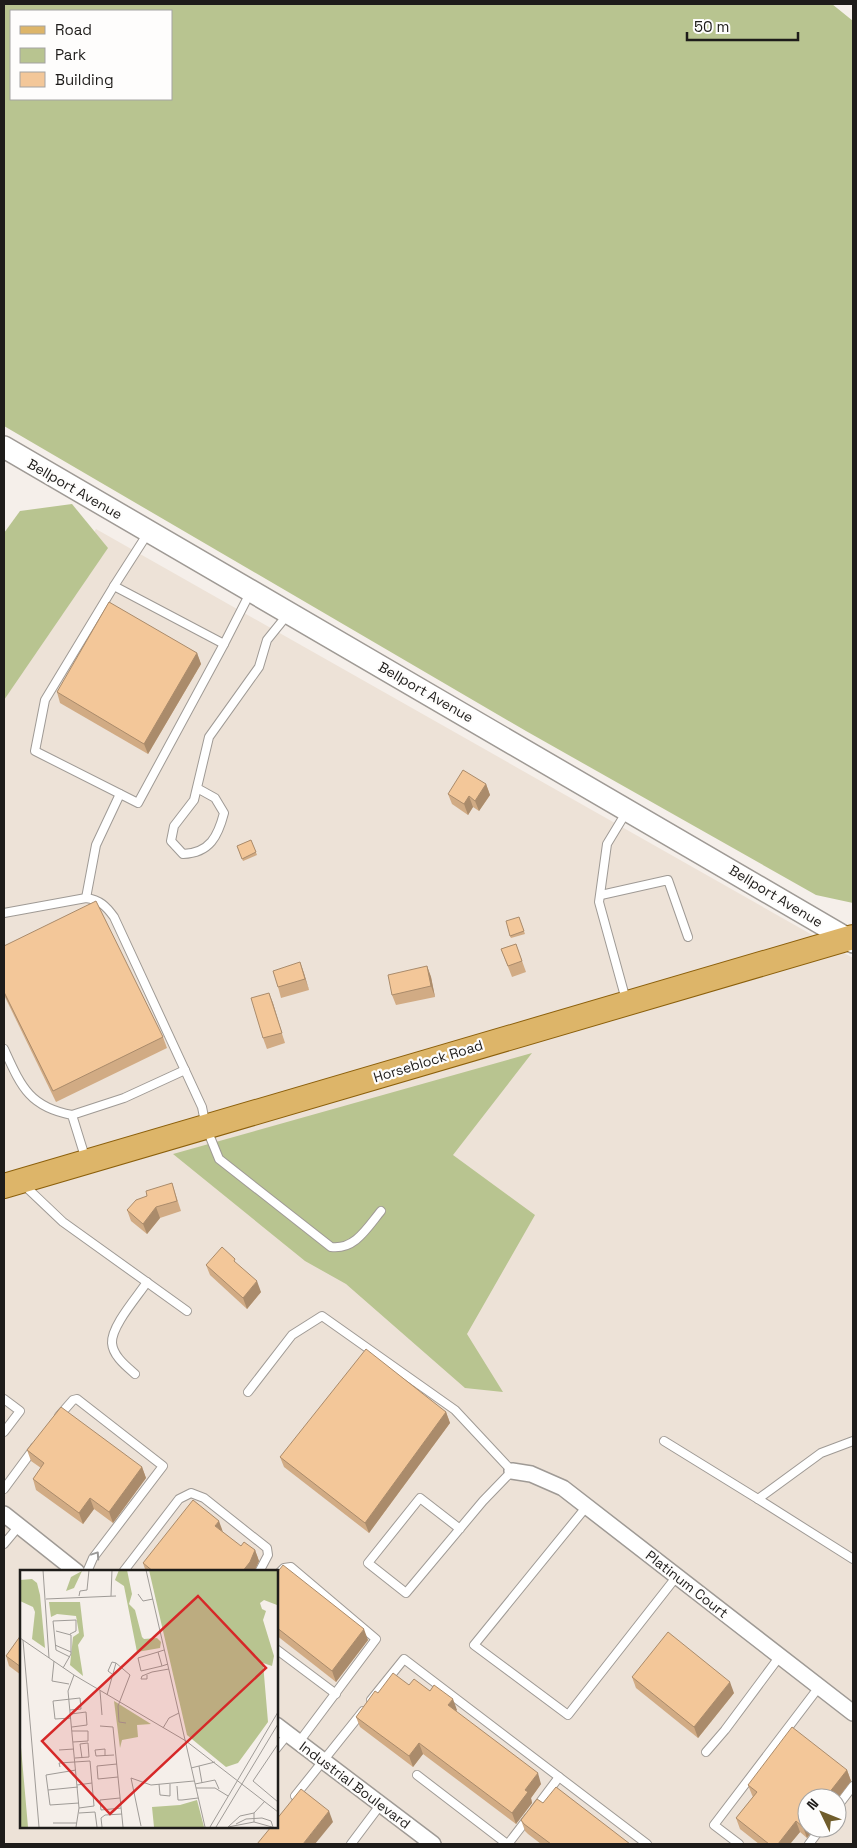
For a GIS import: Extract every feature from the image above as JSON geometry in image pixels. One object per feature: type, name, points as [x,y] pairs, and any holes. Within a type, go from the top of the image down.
[{"type":"main road","name":"Bellport Avenue","points":[[4,447],[851,939]]},
{"type":"main road","name":"Horseblock Road","points":[[12,1184],[627,1001],[851,939]]},
{"type":"street","name":"Platinum Court","points":[[512,1471],[531,1474],[548,1481],[587,1506],[853,1713]]},
{"type":"street","points":[[4,1514],[74,1570]]},
{"type":"street","name":"Industrial Boulevard","points":[[288,1734],[433,1844]]},
{"type":"lane","points":[[149,531],[44,700],[35,751],[138,804],[251,592]]},
{"type":"lane","points":[[114,586],[224,644]]},
{"type":"lane","points":[[197,788],[215,798],[224,813],[218,834],[207,846],[194,853],[183,854],[171,841],[174,826],[194,800],[209,737],[259,667],[267,640],[290,613]]},
{"type":"lane","points":[[86,898],[96,845],[120,794]]},
{"type":"lane","points":[[627,1001],[599,902],[607,844],[628,810]]},
{"type":"lane","points":[[601,895],[668,880],[688,937]]},
{"type":"lane","points":[[4,913],[86,898],[96,900],[106,906],[114,917],[202,1106],[206,1127],[219,1159],[331,1247],[341,1248],[351,1245],[381,1211]]},
{"type":"lane","points":[[4,1049],[23,1089],[32,1099],[54,1112],[72,1115],[124,1098],[185,1070]]},
{"type":"lane","points":[[72,1115],[87,1162]]},
{"type":"lane","points":[[12,1184],[187,1311]]},
{"type":"lane","points":[[135,1374],[117,1356],[112,1343],[116,1328],[147,1282]]},
{"type":"lane","points":[[248,1392],[292,1335],[322,1316],[455,1410],[512,1471],[406,1593],[368,1563],[420,1498],[460,1529]]},
{"type":"lane","points":[[4,1399],[20,1411],[4,1432]]},
{"type":"lane","points":[[51,1425],[73,1400],[77,1399],[163,1466],[93,1558],[88,1570]]},
{"type":"lane","points":[[4,1489],[40,1440]]},
{"type":"lane","points":[[664,1441],[853,1559]]},
{"type":"lane","points":[[758,1499],[821,1453],[853,1441]]},
{"type":"lane","points":[[125,1570],[179,1499],[191,1493],[204,1498],[267,1548],[268,1555],[260,1570]]},
{"type":"lane","points":[[587,1506],[474,1645],[568,1715],[676,1576]]},
{"type":"lane","points":[[4,1544],[19,1526]]},
{"type":"lane","points":[[278,1574],[284,1568],[291,1567],[375,1637],[375,1644],[336,1694],[288,1734],[278,1746]]},
{"type":"lane","points":[[278,1650],[336,1694]]},
{"type":"lane","points":[[706,1752],[725,1730],[780,1656]]},
{"type":"lane","points":[[288,1806],[404,1659],[647,1844]]},
{"type":"lane","points":[[739,1844],[714,1825],[820,1687]]},
{"type":"lane","points":[[417,1775],[508,1844],[559,1777]]},
{"type":"lane","points":[[352,1844],[381,1804]]},
{"type":"shaded area","points":[[96,529],[853,958],[853,1844],[4,1844],[4,675]]},
{"type":"green space","points":[[4,4],[832,4],[853,21],[853,903],[816,895],[526,731],[4,426]]},
{"type":"green space","points":[[72,504],[108,548],[4,700],[4,533],[20,511]]},
{"type":"green space","points":[[532,1053],[453,1155],[535,1215],[467,1334],[503,1392],[465,1388],[346,1284],[305,1261],[173,1154]]},
{"type":"building","points":[[109,602],[197,653],[144,744],[57,692]]},
{"type":"building","points":[[463,770],[486,784],[475,801],[469,796],[464,804],[448,794]]},
{"type":"building","points":[[251,840],[256,852],[242,859],[237,846]]},
{"type":"building","points":[[96,901],[163,1037],[53,1091],[4,992],[4,946]]},
{"type":"building","points":[[519,917],[524,931],[510,936],[506,921]]},
{"type":"building","points":[[516,944],[522,961],[508,966],[501,949]]},
{"type":"building","points":[[300,962],[305,979],[278,987],[273,971]]},
{"type":"building","points":[[427,966],[431,986],[392,995],[388,975]]},
{"type":"building","points":[[269,993],[282,1033],[263,1038],[251,998]]},
{"type":"building","points":[[172,1183],[177,1201],[156,1207],[143,1224],[127,1210],[136,1200],[147,1196],[146,1191]]},
{"type":"building","points":[[222,1247],[235,1259],[234,1261],[257,1281],[243,1298],[206,1265]]},
{"type":"building","points":[[366,1349],[446,1412],[365,1523],[280,1457]]},
{"type":"building","points":[[61,1407],[142,1467],[109,1512],[90,1498],[79,1513],[33,1479],[44,1463],[27,1450]]},
{"type":"building","points":[[193,1500],[219,1521],[215,1526],[241,1546],[244,1542],[255,1550],[250,1562],[244,1570],[152,1570],[143,1563]]},
{"type":"building","points":[[283,1565],[364,1629],[332,1671],[278,1629],[278,1571]]},
{"type":"building","points":[[668,1632],[730,1682],[694,1727],[632,1677]]},
{"type":"building","points":[[20,1636],[20,1666],[6,1656]]},
{"type":"building","points":[[393,1673],[409,1685],[414,1679],[430,1691],[434,1685],[453,1699],[448,1705],[538,1773],[525,1790],[528,1792],[512,1813],[419,1743],[409,1756],[356,1717],[375,1691],[378,1693]]},
{"type":"building","points":[[792,1727],[847,1770],[833,1788],[797,1788],[797,1822],[778,1844],[769,1844],[736,1818],[757,1792],[748,1785]]},
{"type":"building","points":[[556,1787],[630,1844],[551,1844],[524,1824],[521,1820],[537,1799],[543,1803]]},
{"type":"building","points":[[301,1789],[329,1811],[303,1844],[257,1844],[270,1828],[278,1828],[278,1818]]}]
